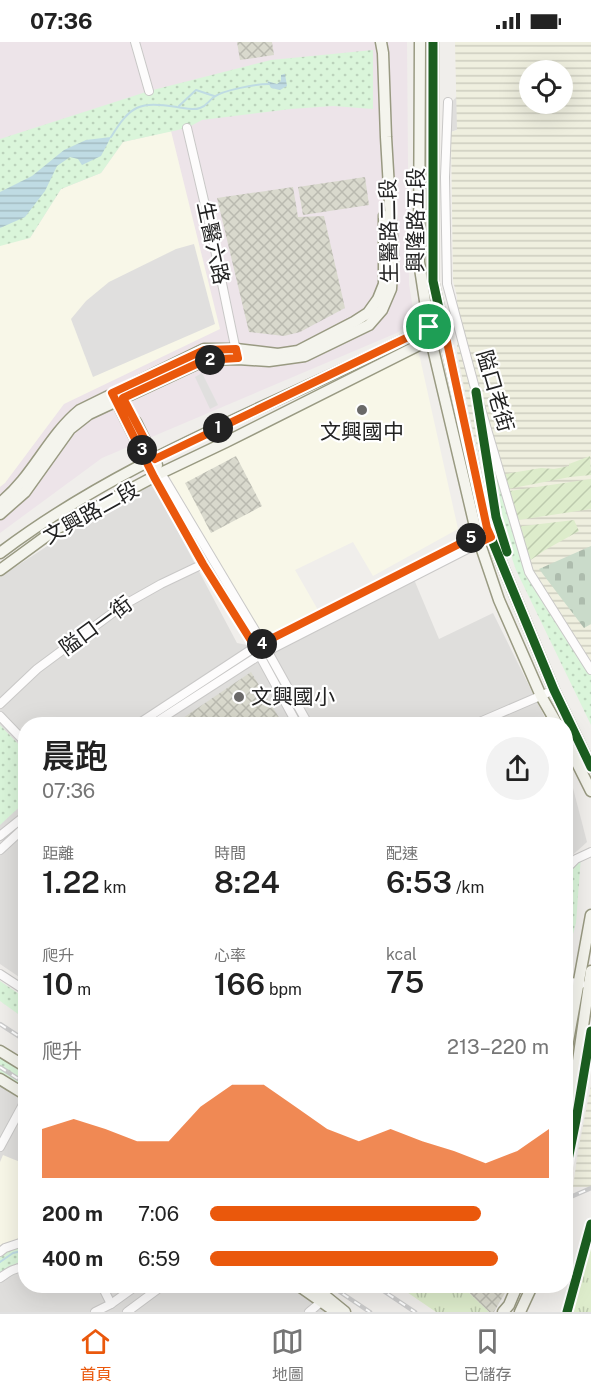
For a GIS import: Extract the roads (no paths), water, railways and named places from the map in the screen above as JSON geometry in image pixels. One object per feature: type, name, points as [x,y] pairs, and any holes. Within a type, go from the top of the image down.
[{"type":"street","points":[[135,42],[149,91]]},
{"type":"street","name":"生醫路二段","points":[[237,354],[278,354],[298,351],[368,313],[378,299],[384,284],[384,229],[375,42]]},
{"type":"street","name":"生醫路二段","points":[[118,395],[204,350],[269,361],[305,356],[369,325],[382,310],[391,290],[393,256],[381,42]]},
{"type":"street","name":"興隆路五段","points":[[420,42],[419,262],[431,340],[478,539],[499,600],[552,717]]},
{"type":"street","name":"興隆路五段","points":[[433,42],[433,281],[489,532],[567,717]]},
{"type":"street","name":"隘口老街","points":[[448,102],[445,177],[447,284],[529,572],[591,670]]},
{"type":"street","name":"生醫六路","points":[[187,128],[237,354]]},
{"type":"street","name":"文興路二段","points":[[0,553],[25,534],[73,504],[151,461],[429,327],[444,328]]},
{"type":"street","name":"文興路二段","points":[[0,570],[56,529],[157,475],[431,340],[444,328]]},
{"type":"street","points":[[118,395],[203,564],[259,645]]},
{"type":"street","points":[[0,503],[14,492],[66,421],[80,410],[118,395]]},
{"type":"street","points":[[0,514],[25,492],[70,429],[118,395]]},
{"type":"street","points":[[157,475],[304,717]]},
{"type":"street","points":[[164,717],[264,653],[489,532]]},
{"type":"street","points":[[149,717],[259,645],[478,539]]},
{"type":"street","name":"隘口一街","points":[[0,704],[37,669],[122,606],[160,584],[203,564]]},
{"type":"street","points":[[264,653],[294,717]]},
{"type":"street","points":[[492,717],[554,690]]},
{"type":"street","points":[[0,716],[18,735]]},
{"type":"street","name":"興隆路五段","points":[[573,730],[591,767]]},
{"type":"street","points":[[573,755],[591,791]]},
{"type":"street","points":[[0,837],[18,822]]},
{"type":"street","points":[[0,850],[18,833]]},
{"type":"street","points":[[573,862],[591,852]]},
{"type":"street","points":[[573,969],[591,915]]},
{"type":"street","points":[[573,1094],[591,971]]},
{"type":"street","points":[[0,974],[18,986]]},
{"type":"street","points":[[573,982],[590,986]]},
{"type":"street","points":[[573,1001],[586,1002]]},
{"type":"street","points":[[0,1051],[18,1062]]},
{"type":"street","points":[[0,1078],[18,1091]]},
{"type":"street","points":[[0,1147],[18,1112]]},
{"type":"street","points":[[0,1252],[18,1244]]},
{"type":"street","points":[[0,1278],[18,1268]]},
{"type":"street","points":[[106,1293],[111,1304]]},
{"type":"street","points":[[95,1312],[126,1293]]},
{"type":"street","points":[[128,1312],[153,1293]]},
{"type":"street","points":[[310,1293],[345,1312]]},
{"type":"street","points":[[318,1293],[336,1312]]},
{"type":"street","points":[[503,1312],[514,1293]]},
{"type":"street","points":[[520,1312],[529,1293]]},
{"type":"street","points":[[309,1312],[325,1302]]},
{"type":"water","points":[[285,74],[287,86],[280,90],[271,88],[267,81],[277,84],[281,81],[281,75]]},
{"type":"water","points":[[111,137],[101,156],[82,165],[78,159],[70,157],[57,166],[45,191],[25,217],[0,228],[0,192],[32,176],[64,150],[86,140]]},
{"type":"waterway","points":[[111,137],[124,118],[145,105],[197,109],[225,92],[269,84]]},
{"type":"waterway","points":[[179,106],[196,90],[214,96]]},
{"type":"waterway","points":[[0,1262],[18,1252]]},
{"type":"railway","points":[[0,1024],[18,1036]]},
{"type":"railway","points":[[0,1067],[18,1079]]},
{"type":"railway","points":[[573,1196],[591,1188]]},
{"type":"railway","points":[[342,1293],[370,1312]]},
{"type":"railway","points":[[386,1293],[415,1312]]},
{"type":"place","name":"文興國中","points":[[362,410]]},
{"type":"place","name":"文興國小","points":[[239,697]]}]
